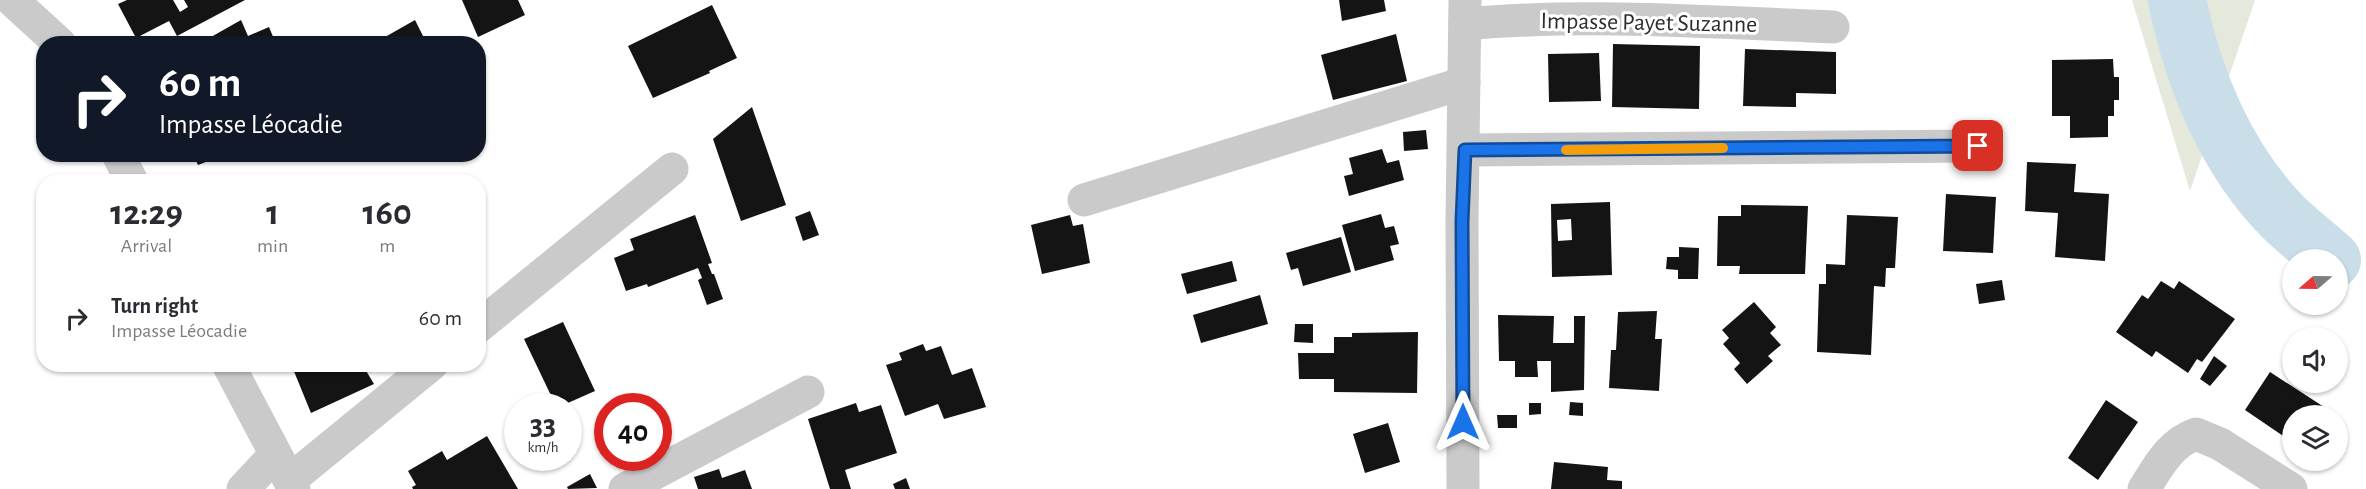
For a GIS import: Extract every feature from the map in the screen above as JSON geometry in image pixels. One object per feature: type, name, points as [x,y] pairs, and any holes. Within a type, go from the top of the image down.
[{"type":"street","points":[[12,0],[51,36]]},
{"type":"street","points":[[1463,489],[1462,221],[1466,12]]},
{"type":"street","name":"Impasse Payet Suzanne","points":[[1466,12],[1512,20],[1681,21],[1833,27]]},
{"type":"street","points":[[1084,200],[1464,83]]},
{"type":"street","points":[[1465,150],[1978,146]]},
{"type":"street","points":[[486,320],[672,169]]},
{"type":"street","points":[[232,372],[286,475]]},
{"type":"street","points":[[243,489],[286,475],[421,372]]},
{"type":"street","points":[[625,489],[808,392]]},
{"type":"street","points":[[2144,489],[2168,453],[2184,438],[2196,434],[2220,444],[2291,489]]},
{"type":"shaded area","points":[[2132,0],[2255,0],[2190,191]]},
{"type":"building","points":[[127,0],[173,0],[180,12],[188,7],[184,0],[245,0],[177,36],[169,21],[140,36],[135,36],[118,4]]},
{"type":"building","points":[[462,0],[518,0],[525,15],[478,36]]},
{"type":"building","points":[[1339,0],[1384,0],[1386,11],[1342,21]]},
{"type":"building","points":[[712,5],[737,58],[709,71],[710,73],[653,98],[628,46]]},
{"type":"building","points":[[241,20],[248,36],[213,36]]},
{"type":"building","points":[[415,20],[423,36],[387,36]]},
{"type":"building","points":[[269,27],[273,36],[248,36]]},
{"type":"building","points":[[1396,34],[1407,81],[1333,100],[1321,55]]},
{"type":"building","points":[[1613,44],[1700,46],[1699,109],[1612,107]]},
{"type":"building","points":[[1745,49],[1836,52],[1836,94],[1796,93],[1796,107],[1743,106]]},
{"type":"building","points":[[1599,53],[1601,101],[1549,102],[1548,54]]},
{"type":"building","points":[[2113,59],[2114,77],[2119,77],[2119,100],[2114,100],[2114,116],[2108,116],[2108,137],[2070,138],[2070,116],[2052,116],[2052,60]]},
{"type":"building","points":[[752,107],[786,205],[741,221],[713,139]]},
{"type":"building","points":[[1426,130],[1428,149],[1404,151],[1403,132]]},
{"type":"building","points":[[1382,149],[1387,163],[1399,160],[1404,180],[1349,196],[1344,176],[1353,174],[1349,158]]},
{"type":"building","points":[[2027,162],[2076,164],[2074,192],[2109,194],[2105,261],[2055,257],[2058,213],[2025,211]]},
{"type":"building","points":[[1946,194],[1996,197],[1993,253],[1943,251]]},
{"type":"building","points":[[1610,202],[1612,275],[1552,277],[1551,204]],"holes":[[[1571,219],[1572,240],[1558,241],[1557,220]]]},
{"type":"building","points":[[1741,205],[1808,206],[1805,274],[1739,274],[1740,266],[1717,266],[1718,216],[1741,216]]},
{"type":"building","points":[[810,211],[819,235],[803,241],[795,217]]},
{"type":"building","points":[[1381,214],[1385,228],[1394,226],[1399,244],[1390,246],[1394,260],[1355,271],[1342,225]]},
{"type":"building","points":[[695,215],[712,263],[708,264],[723,299],[707,305],[698,280],[702,278],[698,268],[648,287],[647,284],[626,291],[614,258],[634,250],[630,239]]},
{"type":"building","points":[[1070,215],[1073,226],[1083,224],[1090,263],[1042,274],[1031,225]]},
{"type":"building","points":[[1847,215],[1898,217],[1895,268],[1886,268],[1885,287],[1874,286],[1871,355],[1817,352],[1819,284],[1826,284],[1826,264],[1845,265]]},
{"type":"building","points":[[1341,237],[1351,272],[1303,286],[1298,268],[1291,270],[1286,253]]},
{"type":"building","points":[[1679,247],[1699,248],[1698,279],[1678,279],[1678,270],[1666,269],[1667,257],[1679,257]]},
{"type":"building","points":[[1232,261],[1237,281],[1187,294],[1181,274]]},
{"type":"building","points":[[2002,280],[2005,300],[1979,304],[1976,284]]},
{"type":"building","points":[[2161,281],[2174,289],[2179,281],[2235,319],[2202,362],[2197,359],[2188,373],[2156,351],[2152,357],[2116,332],[2142,295],[2148,299]]},
{"type":"building","points":[[1260,295],[1268,324],[1201,343],[1193,315]]},
{"type":"building","points":[[1754,302],[1776,327],[1770,333],[1781,345],[1768,356],[1773,361],[1747,384],[1734,369],[1740,363],[1723,344],[1729,338],[1722,330]]},
{"type":"building","points":[[1657,311],[1655,339],[1662,339],[1659,391],[1609,388],[1611,350],[1616,350],[1618,312]]},
{"type":"building","points":[[1498,315],[1554,316],[1553,343],[1574,343],[1574,316],[1585,316],[1584,390],[1551,392],[1551,361],[1537,361],[1538,377],[1515,377],[1515,361],[1499,361]]},
{"type":"building","points":[[563,322],[595,391],[582,397],[582,393],[550,393],[524,339]]},
{"type":"building","points":[[1295,324],[1313,324],[1313,343],[1294,342]]},
{"type":"building","points":[[1418,332],[1417,393],[1334,392],[1334,379],[1299,379],[1298,353],[1334,353],[1334,337],[1352,337],[1352,333]]},
{"type":"building","points":[[923,344],[926,351],[941,346],[952,375],[972,368],[986,407],[944,419],[938,404],[905,416],[886,365],[902,360],[899,353]]},
{"type":"building","points":[[2214,356],[2227,366],[2210,386],[2200,379]]},
{"type":"building","points":[[294,372],[367,372],[374,384],[311,413]]},
{"type":"building","points":[[2270,372],[2282,380],[2282,393],[2302,393],[2321,405],[2282,405],[2282,435],[2245,410]]},
{"type":"building","points":[[2106,400],[2138,422],[2098,480],[2068,458]]},
{"type":"building","points":[[1570,402],[1583,403],[1583,416],[1569,415]]},
{"type":"building","points":[[856,403],[859,412],[881,405],[897,453],[845,470],[851,489],[830,489],[808,419]]},
{"type":"building","points":[[1529,403],[1541,403],[1541,414],[1529,415]]},
{"type":"building","points":[[1497,415],[1517,415],[1517,428],[1498,428]]},
{"type":"building","points":[[1388,423],[1400,462],[1365,473],[1353,434]]},
{"type":"building","points":[[487,436],[504,465],[504,471],[507,471],[518,489],[413,489],[412,487],[416,485],[408,471],[442,451],[447,460]]},
{"type":"building","points":[[1554,462],[1608,467],[1607,480],[1622,481],[1622,489],[1551,489]]},
{"type":"building","points":[[719,469],[722,478],[745,470],[752,489],[698,489],[694,477]]},
{"type":"building","points":[[590,474],[597,488],[568,489],[567,487]]},
{"type":"building","points":[[906,478],[910,489],[895,489],[893,484]]},
{"type":"waterway","points":[[2177,0],[2192,59],[2229,144],[2263,194],[2289,223],[2319,249]]},
{"type":"slow traffic","points":[[1566,150],[1723,148]]},
{"type":"route","points":[[1463,422],[1462,221],[1465,150],[1978,146]]}]
